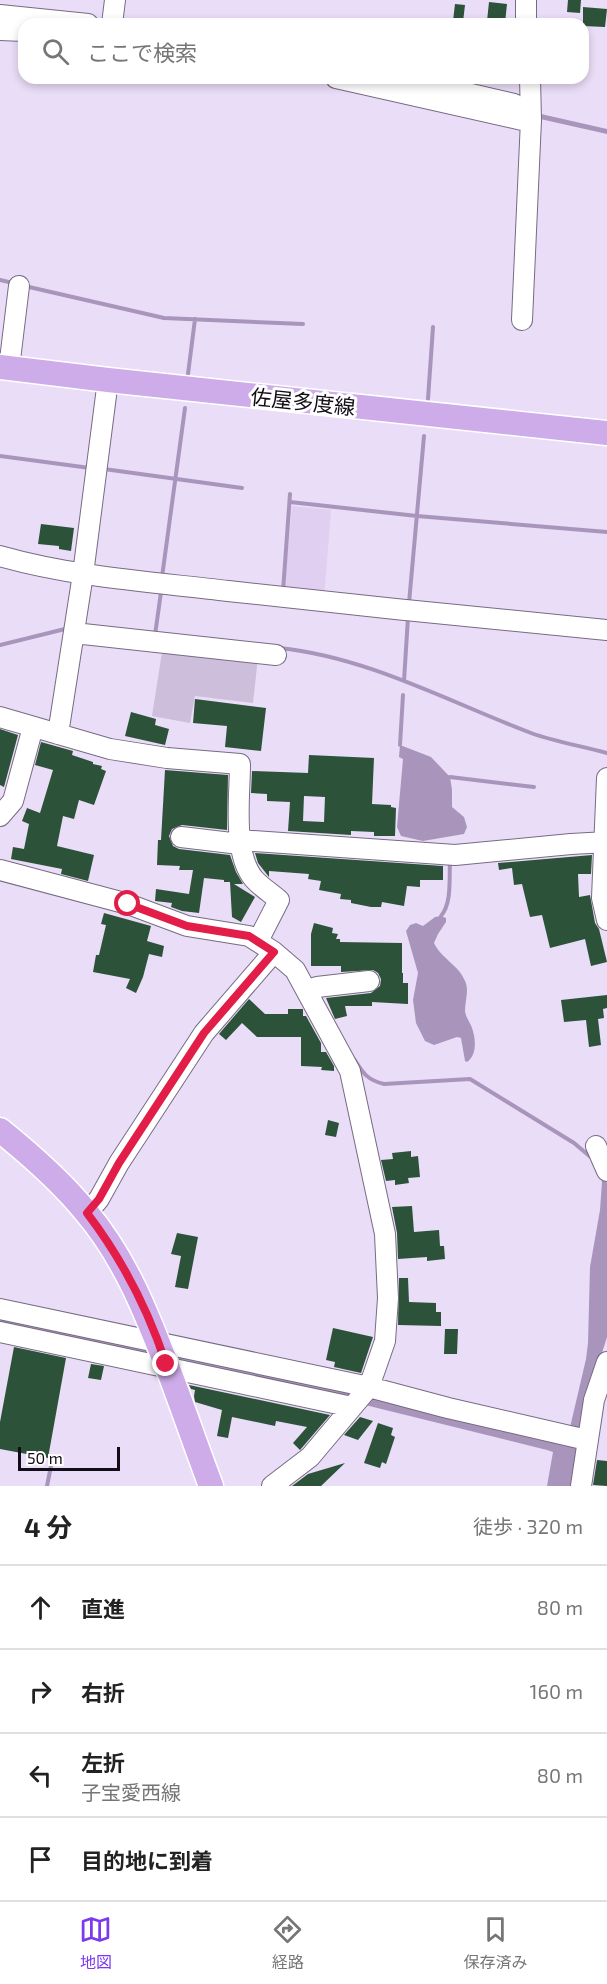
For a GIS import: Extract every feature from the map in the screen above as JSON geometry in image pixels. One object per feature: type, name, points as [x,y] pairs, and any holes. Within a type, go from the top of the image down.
[{"type":"main road","name":"佐屋多度線","points":[[5,367],[607,433]]},
{"type":"main road","points":[[0,1130],[60,1182],[103,1233],[140,1297],[211,1486]]},
{"type":"street","points":[[113,18],[115,0]]},
{"type":"street","points":[[526,0],[526,18]]},
{"type":"street","points":[[0,15],[29,18]]},
{"type":"street","points":[[0,30],[18,32]]},
{"type":"street","points":[[368,84],[531,115]]},
{"type":"street","points":[[423,84],[531,115]]},
{"type":"street","points":[[522,320],[531,115],[530,84]]},
{"type":"street","points":[[5,367],[19,286]]},
{"type":"street","points":[[58,734],[84,574],[108,380]]},
{"type":"street","points":[[0,556],[39,567],[84,574],[328,602],[607,630]]},
{"type":"street","points":[[74,633],[276,655]]},
{"type":"street","points":[[0,717],[110,749],[167,758],[240,764],[240,842],[244,859],[253,878],[279,900],[258,941]]},
{"type":"street","points":[[0,816],[13,801],[33,727]]},
{"type":"street","points":[[607,778],[602,898],[607,920]]},
{"type":"street","points":[[181,837],[455,855],[606,842]]},
{"type":"street","points":[[0,870],[128,904],[187,926],[249,936],[258,941],[295,970],[350,1071],[386,1234],[388,1298],[385,1341],[368,1388],[310,1457],[272,1486]]},
{"type":"street","points":[[87,1213],[99,1199],[119,1163],[204,1033],[274,952]]},
{"type":"street","points":[[307,990],[369,981]]},
{"type":"street","points":[[596,1146],[607,1171]]},
{"type":"street","points":[[0,1309],[353,1406]]},
{"type":"street","points":[[0,1332],[163,1354],[368,1388],[578,1438]]},
{"type":"street","points":[[581,1486],[578,1438],[607,1362]]},
{"type":"shaded area","points":[[384,84],[409,84],[607,129],[607,134]]},
{"type":"shaded area","points":[[292,506],[331,510],[324,598],[284,595]]},
{"type":"shaded area","points":[[163,646],[258,657],[253,703],[195,696],[190,723],[152,716]]},
{"type":"shaded area","points":[[400,745],[431,757],[450,777],[452,807],[464,817],[467,827],[464,834],[423,841],[401,836],[397,827],[403,759],[399,757]]},
{"type":"shaded area","points":[[435,917],[446,918],[446,922],[434,943],[461,974],[467,987],[465,1011],[475,1042],[473,1055],[467,1062],[461,1038],[457,1037],[434,1045],[425,1041],[416,1023],[413,1000],[418,973],[406,931],[410,925],[416,923],[423,926]]},
{"type":"shaded area","points":[[596,1165],[607,1183],[607,1337],[574,1486],[547,1486],[553,1452],[547,1450],[353,1402],[0,1325],[0,1313],[568,1436],[588,1343],[590,1267],[600,1210],[602,1182]]},
{"type":"building","points":[[568,0],[581,0],[580,13],[567,12]]},
{"type":"building","points":[[489,2],[507,4],[506,18],[487,18]]},
{"type":"building","points":[[455,4],[465,5],[463,18],[453,18]]},
{"type":"building","points":[[583,7],[607,9],[605,27],[589,26],[589,18],[583,18]]},
{"type":"building","points":[[41,524],[74,528],[71,551],[59,549],[59,546],[38,544]]},
{"type":"building","points":[[195,699],[266,708],[261,751],[225,747],[227,726],[193,723]]},
{"type":"building","points":[[131,712],[156,719],[155,725],[169,729],[165,745],[125,736]]},
{"type":"building","points":[[0,729],[18,735],[4,787],[0,785]]},
{"type":"building","points":[[41,742],[73,751],[72,755],[102,766],[101,769],[106,771],[94,805],[79,800],[74,819],[63,816],[57,846],[94,855],[88,881],[61,874],[62,869],[11,859],[13,847],[24,849],[29,824],[22,821],[27,808],[40,813],[53,770],[35,765]]},
{"type":"building","points":[[309,755],[374,758],[372,804],[391,805],[396,808],[395,836],[374,836],[374,832],[351,831],[351,835],[288,831],[290,802],[267,801],[267,794],[251,793],[252,771],[308,773]],"holes":[[[304,796],[325,797],[324,822],[303,821]]]},
{"type":"building","points":[[165,770],[228,775],[227,830],[182,825],[172,829],[169,836],[173,846],[179,849],[230,855],[243,884],[234,884],[255,897],[241,922],[232,917],[230,882],[224,882],[224,880],[204,878],[199,913],[171,907],[172,903],[155,901],[156,889],[189,894],[193,870],[179,870],[180,866],[157,865],[158,840],[161,840]]},
{"type":"building","points":[[255,853],[443,866],[443,880],[420,880],[420,887],[407,886],[404,906],[382,902],[381,907],[371,907],[340,899],[341,894],[319,890],[321,881],[308,879],[309,874],[269,871],[269,877],[258,863]]},
{"type":"building","points":[[592,855],[591,874],[578,874],[579,897],[590,895],[595,923],[599,929],[607,962],[591,966],[585,939],[550,948],[542,915],[530,917],[522,884],[514,885],[512,868],[499,870],[498,863]]},
{"type":"building","points":[[104,913],[151,926],[147,941],[164,946],[162,957],[149,954],[136,993],[126,988],[130,979],[93,972],[106,925],[101,924]]},
{"type":"building","points":[[314,923],[333,928],[332,933],[338,934],[336,939],[340,939],[340,942],[402,943],[402,973],[403,983],[408,983],[408,1004],[372,1002],[372,1006],[345,1006],[347,1016],[335,1019],[326,998],[371,993],[380,986],[381,979],[373,970],[341,972],[341,966],[311,966],[311,934]]},
{"type":"building","points":[[607,995],[607,1008],[603,1009],[604,1018],[598,1019],[601,1045],[589,1047],[586,1020],[564,1022],[561,1000]]},
{"type":"building","points":[[249,999],[265,1014],[288,1014],[288,1009],[303,1009],[303,1016],[306,1016],[321,1043],[321,1052],[326,1052],[334,1066],[334,1071],[321,1070],[322,1067],[301,1066],[301,1037],[257,1037],[242,1023],[226,1040],[219,1034]]},
{"type":"building","points":[[328,1120],[339,1123],[336,1137],[325,1135]]},
{"type":"building","points":[[411,1151],[411,1157],[418,1156],[420,1177],[408,1178],[409,1183],[395,1185],[395,1180],[386,1181],[381,1160],[393,1159],[392,1153]]},
{"type":"building","points":[[412,1206],[414,1232],[439,1230],[440,1246],[444,1246],[445,1259],[427,1261],[427,1257],[398,1259],[397,1233],[392,1207]]},
{"type":"building","points":[[177,1233],[198,1237],[188,1289],[175,1287],[181,1256],[171,1254]]},
{"type":"building","points":[[399,1278],[408,1278],[409,1302],[436,1303],[436,1312],[441,1312],[441,1326],[398,1325]]},
{"type":"building","points":[[333,1328],[373,1337],[361,1373],[334,1367],[335,1362],[326,1360]]},
{"type":"building","points":[[445,1329],[458,1329],[457,1354],[444,1354]]},
{"type":"building","points":[[14,1347],[66,1358],[48,1458],[0,1449],[0,1422]]},
{"type":"building","points":[[91,1364],[104,1366],[101,1380],[88,1378]]},
{"type":"building","points":[[189,1385],[330,1415],[300,1450],[293,1443],[307,1427],[276,1421],[275,1426],[232,1417],[228,1438],[217,1436],[222,1410],[195,1402],[195,1390]]},
{"type":"building","points":[[360,1417],[373,1421],[358,1440],[344,1435]]},
{"type":"building","points":[[378,1423],[393,1428],[391,1435],[395,1437],[386,1464],[382,1462],[380,1468],[364,1463]]},
{"type":"building","points":[[597,1460],[607,1461],[607,1486],[593,1485]]},
{"type":"building","points":[[345,1463],[321,1486],[292,1486],[308,1474]]},
{"type":"waterway","points":[[0,280],[13,283]]},
{"type":"waterway","points":[[29,287],[164,318],[303,324]]},
{"type":"waterway","points":[[188,374],[195,319]]},
{"type":"waterway","points":[[428,399],[433,327]]},
{"type":"waterway","points":[[162,577],[185,408]]},
{"type":"waterway","points":[[409,603],[424,436]]},
{"type":"waterway","points":[[0,456],[90,468]]},
{"type":"waterway","points":[[104,469],[242,488]]},
{"type":"waterway","points":[[283,591],[290,494]]},
{"type":"waterway","points":[[290,502],[417,516],[607,532]]},
{"type":"waterway","points":[[155,635],[161,592]]},
{"type":"waterway","points":[[404,681],[408,617]]},
{"type":"waterway","points":[[0,645],[69,628]]},
{"type":"waterway","points":[[279,648],[312,653],[376,671],[531,733],[607,753]]},
{"type":"waterway","points":[[400,745],[403,695]]},
{"type":"waterway","points":[[450,777],[534,787]]},
{"type":"waterway","points":[[441,916],[447,904],[450,863]]},
{"type":"waterway","points":[[354,1059],[366,1075],[384,1084],[470,1079],[574,1143],[593,1159]]},
{"type":"waterway","points":[[47,1486],[51,1466]]},
{"type":"route","points":[[128,904],[187,926],[249,936],[274,952],[204,1033],[119,1163],[99,1199],[87,1213],[103,1233],[140,1297],[166,1364]]}]
